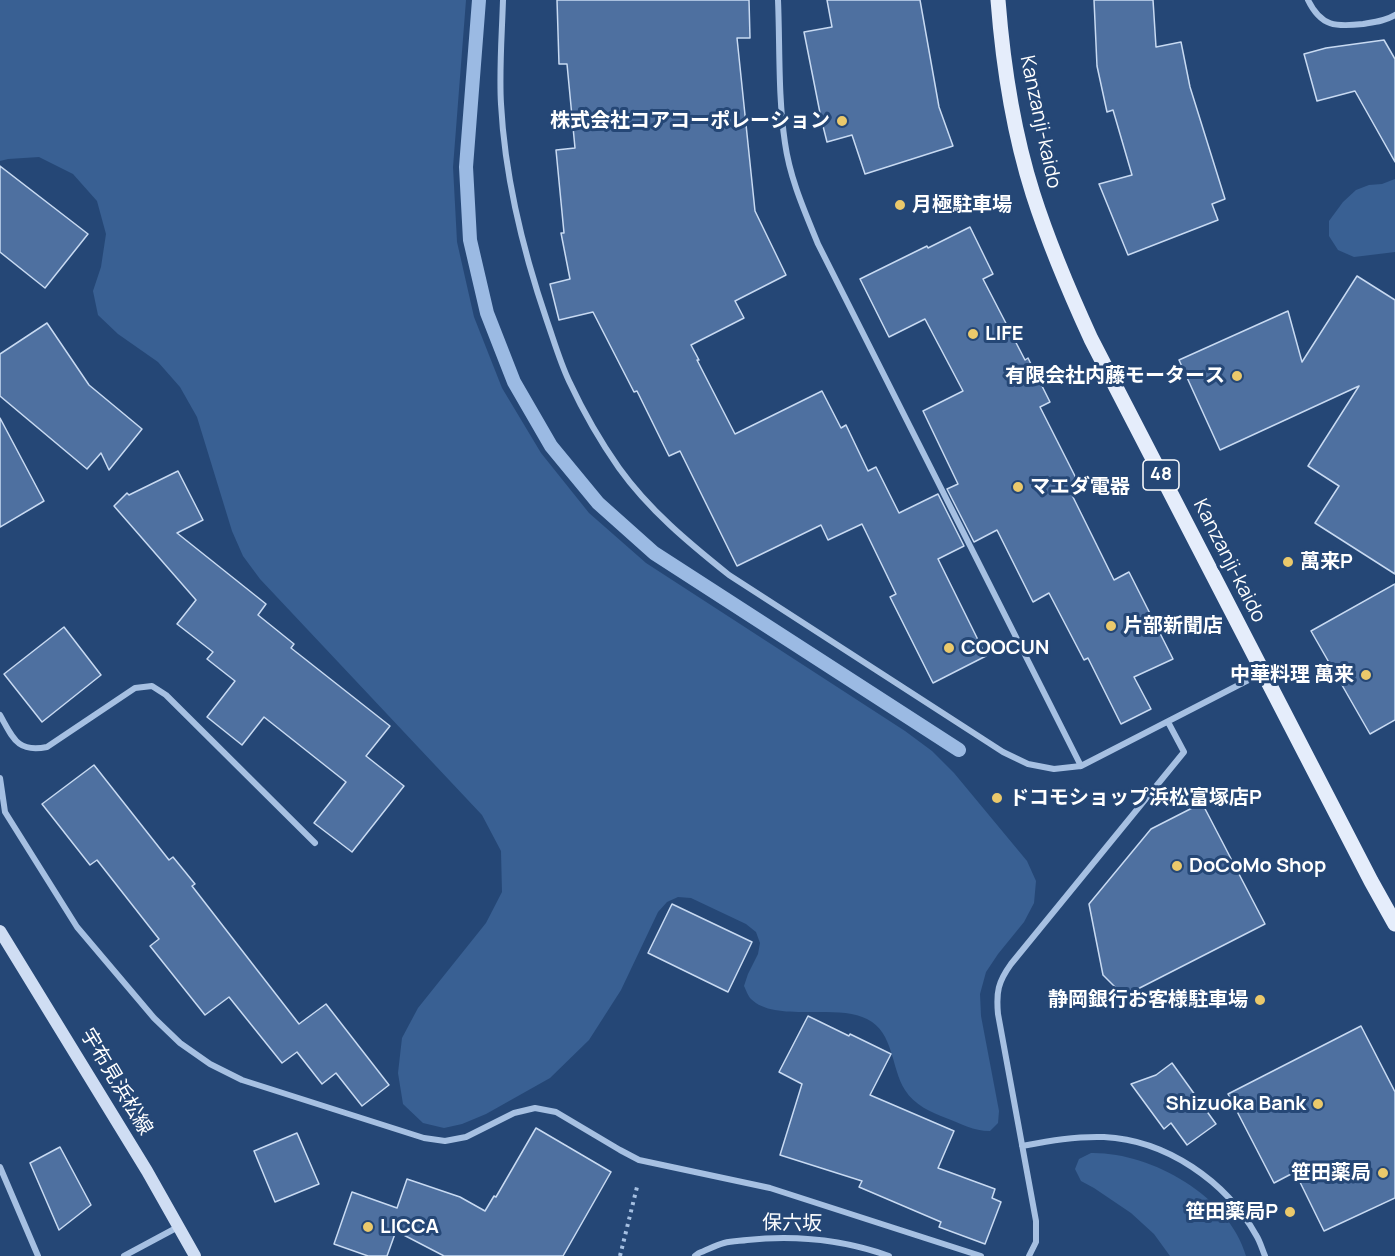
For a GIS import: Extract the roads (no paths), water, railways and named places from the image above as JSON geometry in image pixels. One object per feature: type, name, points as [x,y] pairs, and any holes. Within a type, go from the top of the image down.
[{"type":"main road","name":"Kanzanji-kaido","points":[[998,0],[1000,37],[1019,140],[1036,201],[1069,291],[1091,339],[1395,924]]},
{"type":"main road","name":"宇布見浜松線","points":[[0,931],[147,1171],[195,1256]]},
{"type":"street","points":[[503,0],[502,114],[505,149],[512,196],[535,288],[569,381],[592,426],[620,469],[652,508],[689,543],[729,575],[1004,752],[1028,764],[1054,770],[1081,766],[1263,672]]},
{"type":"street","points":[[778,0],[785,145],[798,195],[818,244],[1081,766]]},
{"type":"street","points":[[1308,0],[1317,15],[1329,24],[1345,26],[1385,21],[1395,15]]},
{"type":"street","points":[[0,715],[3,727],[21,746],[34,749],[47,747],[135,688],[152,686],[166,695],[315,843]]},
{"type":"street","points":[[1029,1256],[1036,1242],[1036,1221],[996,996],[1001,978],[1011,964],[1184,752],[1168,722]]},
{"type":"street","points":[[0,778],[5,812],[77,927],[154,1018],[180,1043],[210,1064],[243,1080],[424,1138],[445,1141],[466,1137],[514,1113],[535,1108],[556,1112],[643,1161],[770,1188],[981,1256]]},
{"type":"street","points":[[1022,1146],[1068,1138],[1105,1137],[1143,1143],[1178,1157],[1209,1178],[1235,1205],[1256,1236],[1265,1256]]},
{"type":"street","points":[[0,1167],[38,1256]]},
{"type":"street","points":[[124,1256],[179,1227]]},
{"type":"street","name":"保六坂","points":[[695,1256],[724,1243],[795,1238],[831,1241],[866,1248],[889,1256]]},
{"type":"waterway","points":[[479,0],[466,167],[470,240],[487,313],[514,382],[551,446],[598,503],[654,553],[959,750]]},
{"type":"place","name":"株式会社コアコーポレーション","points":[[842,121]]},
{"type":"place","name":"月極駐車場","points":[[900,205]]},
{"type":"place","name":"LIFE","points":[[973,334]]},
{"type":"place","name":"有限会社内藤モータース","points":[[1237,376]]},
{"type":"place","name":"マエダ電器","points":[[1018,487]]},
{"type":"place","name":"萬来P","points":[[1288,562]]},
{"type":"place","name":"片部新聞店","points":[[1111,626]]},
{"type":"place","name":"COOCUN","points":[[949,648]]},
{"type":"place","name":"中華料理 萬来","points":[[1366,675]]},
{"type":"place","name":"ドコモショップ浜松富塚店P","points":[[997,798]]},
{"type":"place","name":"DoCoMo Shop","points":[[1177,866]]},
{"type":"place","name":"静岡銀行お客様駐車場","points":[[1260,1000]]},
{"type":"place","name":"Shizuoka Bank","points":[[1318,1104]]},
{"type":"place","name":"笹田薬局","points":[[1383,1173]]},
{"type":"place","name":"笹田薬局P","points":[[1290,1212]]},
{"type":"place","name":"LICCA","points":[[368,1227]]}]
